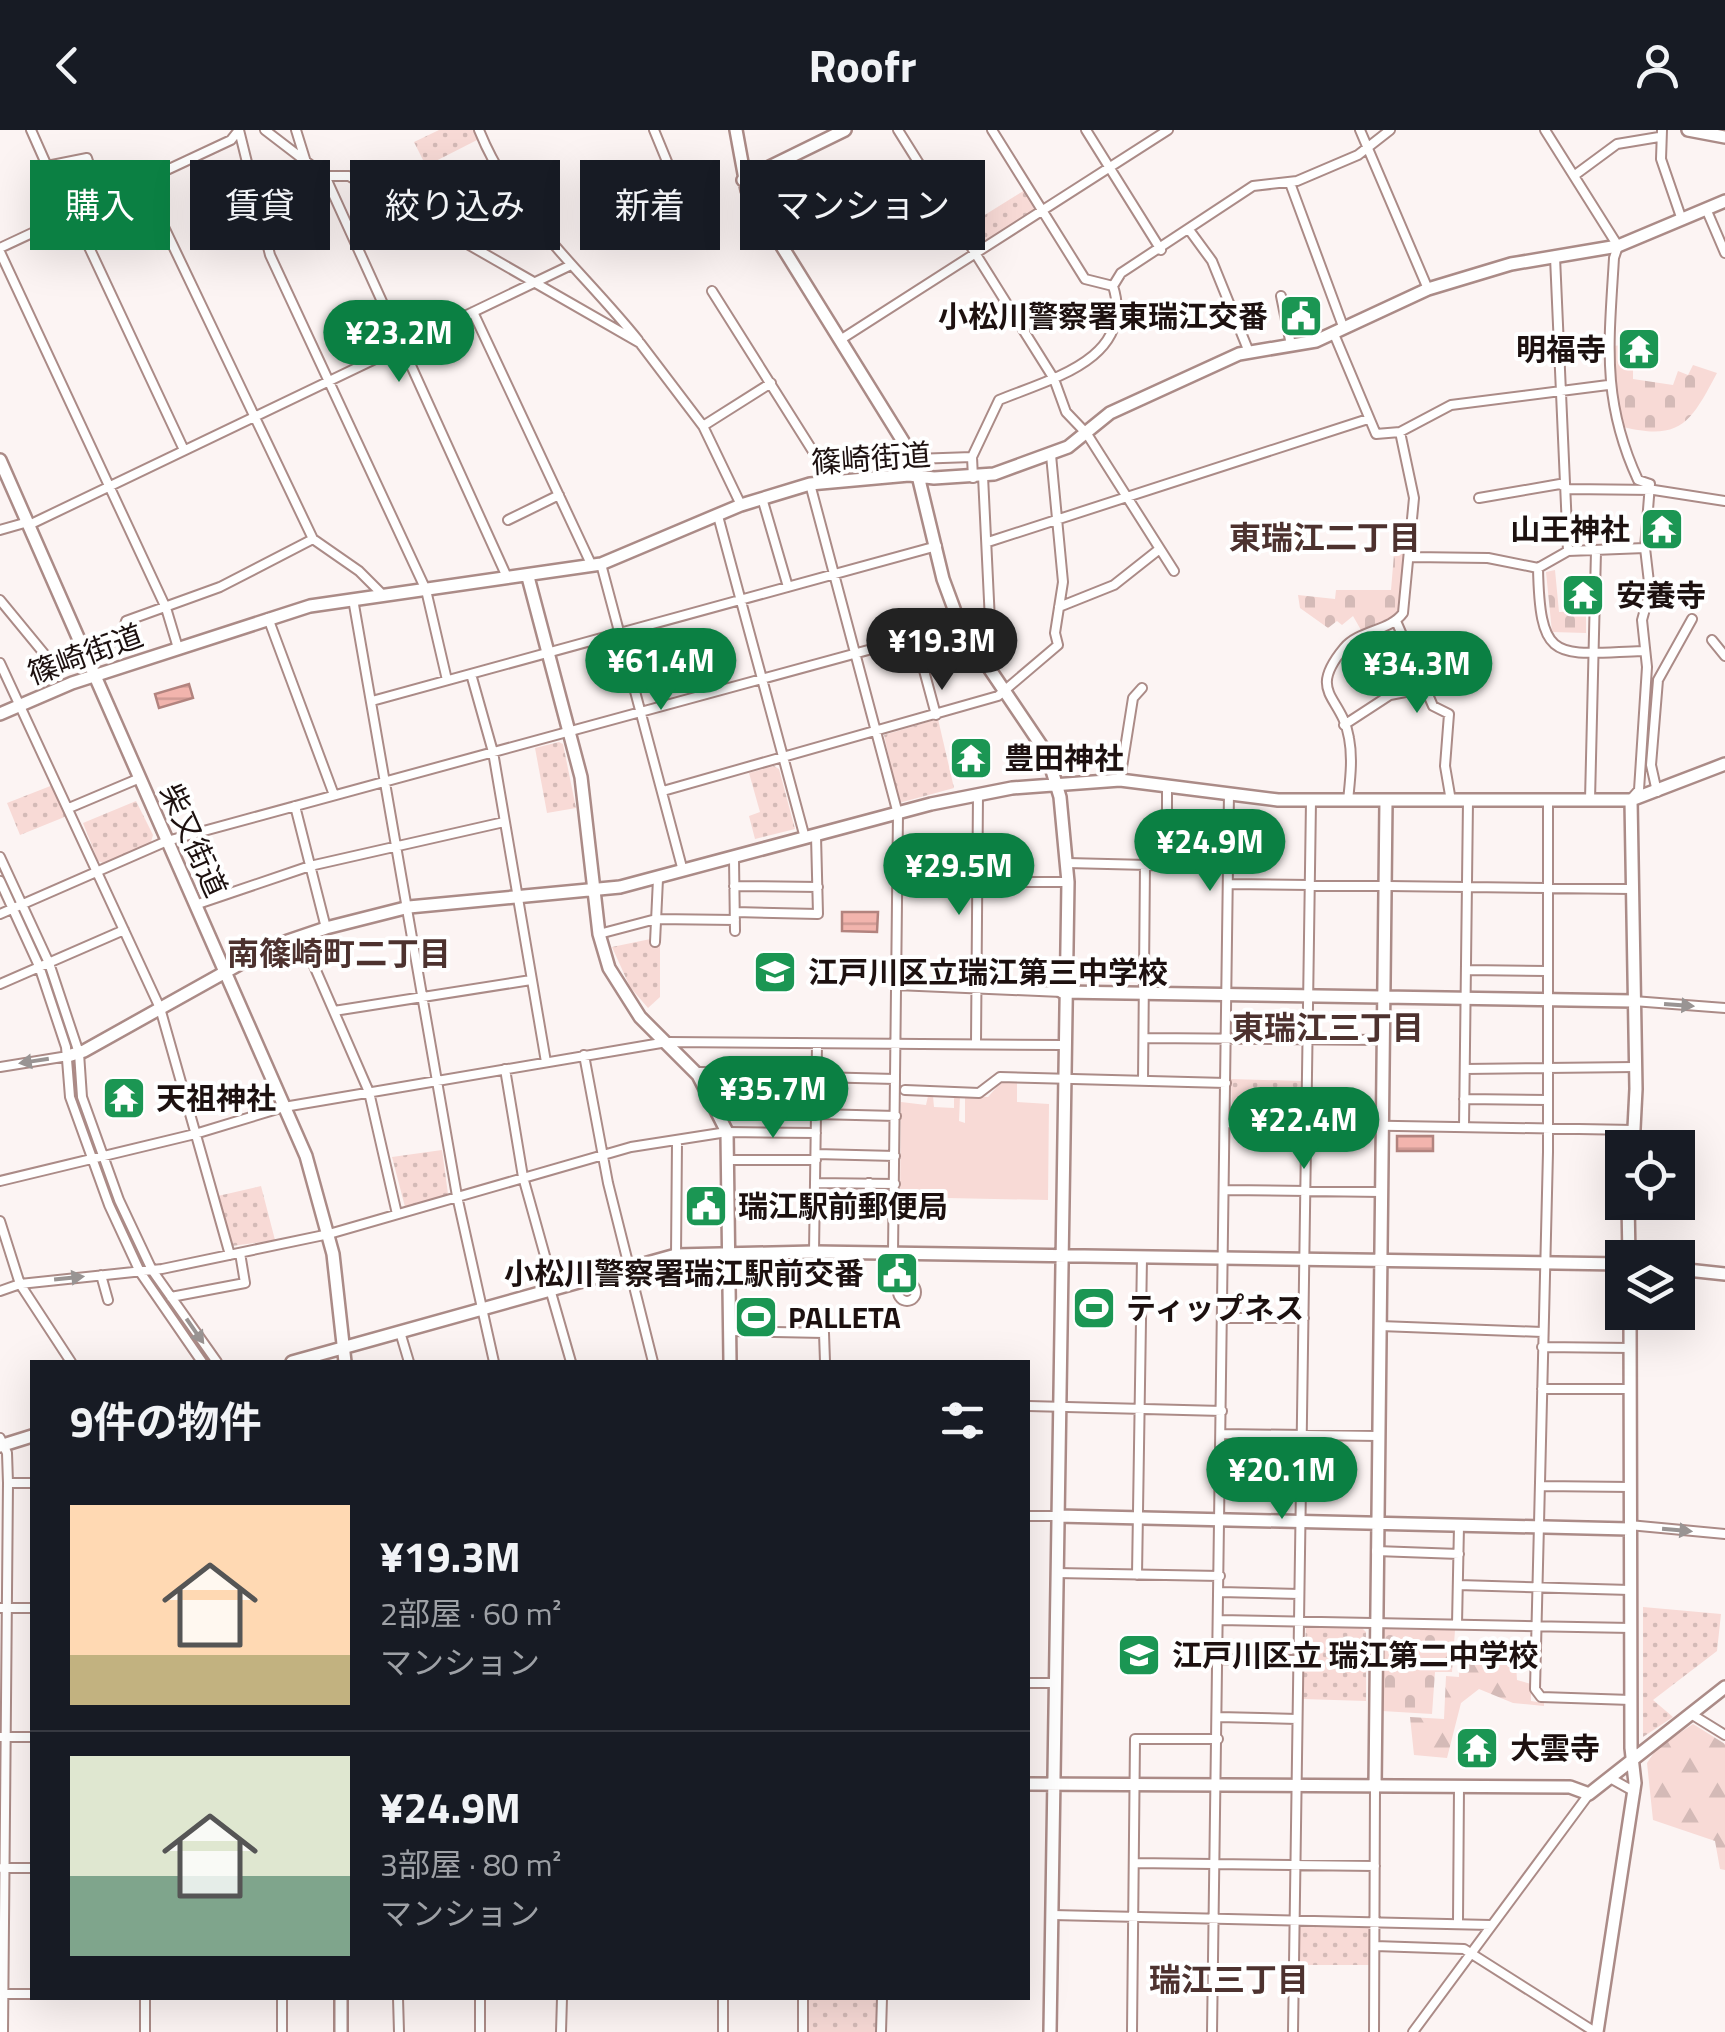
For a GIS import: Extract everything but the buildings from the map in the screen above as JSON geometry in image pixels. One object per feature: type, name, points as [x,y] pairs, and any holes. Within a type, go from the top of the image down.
[{"type":"street","points":[[31,130],[44,160]]},
{"type":"street","points":[[170,169],[231,140],[239,130]]},
{"type":"street","points":[[239,130],[270,255],[426,590],[447,680]]},
{"type":"street","points":[[264,130],[305,158]]},
{"type":"street","points":[[296,130],[305,158]]},
{"type":"street","points":[[478,130],[516,200],[568,266],[606,300],[704,426],[740,505]]},
{"type":"street","points":[[654,130],[666,160]]},
{"type":"street","points":[[736,130],[740,160]]},
{"type":"street","points":[[784,160],[845,130]]},
{"type":"street","points":[[898,130],[1054,379],[1066,412],[1087,434],[1157,550],[1174,571]]},
{"type":"street","points":[[992,130],[1086,279],[1113,286]]},
{"type":"street","points":[[1086,130],[1161,250]]},
{"type":"street","points":[[840,340],[1167,130]]},
{"type":"street","points":[[1360,130],[1428,288]]},
{"type":"street","points":[[978,654],[991,642],[988,542],[972,457],[998,400],[1054,379],[1089,359],[1108,341],[1119,314],[1113,286],[1121,273],[1253,186],[1290,182],[1367,149],[1390,130]]},
{"type":"street","points":[[1226,1123],[1634,1130],[1631,800],[1639,790],[1647,667],[1642,652],[1642,620],[1650,591],[1645,548],[1650,484],[1638,480],[1622,444],[1608,384],[1618,246],[1545,130]]},
{"type":"street","points":[[1688,130],[1725,137]]},
{"type":"street","points":[[1575,175],[1617,144],[1661,134],[1661,159],[1682,220]]},
{"type":"street","points":[[330,176],[349,176],[640,342]]},
{"type":"street","points":[[1290,182],[1376,434],[1400,432],[1451,405],[1608,384]]},
{"type":"street","points":[[330,187],[508,579]]},
{"type":"street","name":"篠崎街道","points":[[0,714],[94,675],[268,618],[352,599],[596,565],[740,505],[810,484],[922,476],[978,477],[1051,455],[1087,434],[1110,412],[1249,352],[1339,331],[1428,288],[1511,264],[1618,246],[1725,201]]},
{"type":"street","points":[[1707,211],[1725,253]]},
{"type":"street","points":[[1190,231],[1212,260],[1249,352]]},
{"type":"street","points":[[30,235],[0,250],[166,608],[178,648]]},
{"type":"street","points":[[170,239],[313,539],[359,570],[383,595]]},
{"type":"street","points":[[91,250],[184,450]]},
{"type":"street","points":[[785,250],[914,459],[922,476],[960,625],[1034,730],[1058,783],[1068,882],[1062,992],[1050,2032]]},
{"type":"street","points":[[1555,257],[1568,552]]},
{"type":"street","points":[[0,530],[28,524],[110,486],[568,266]]},
{"type":"street","points":[[712,291],[831,480]]},
{"type":"street","points":[[1282,296],[1291,345]]},
{"type":"street","points":[[473,312],[596,565],[620,633],[683,871]]},
{"type":"street","points":[[704,426],[770,383]]},
{"type":"street","points":[[988,542],[1368,418]]},
{"type":"street","points":[[1348,801],[1352,764],[1344,724],[1324,685],[1325,674],[1347,644],[1396,621],[1407,601],[1414,498],[1400,432]]},
{"type":"street","points":[[663,791],[879,732],[1005,691],[1058,645],[1055,633],[1062,582],[1051,455]]},
{"type":"street","points":[[914,459],[972,457]]},
{"type":"street","name":"柴又街道","points":[[0,460],[306,1156],[329,1234],[344,1360]]},
{"type":"street","points":[[810,484],[858,652],[898,814],[893,1253]]},
{"type":"street","points":[[1479,498],[1563,486],[1650,490],[1725,501]]},
{"type":"street","points":[[508,520],[559,495]]},
{"type":"street","points":[[762,498],[788,587]]},
{"type":"street","points":[[600,934],[656,920],[818,914],[810,837],[783,758],[718,516]]},
{"type":"street","points":[[0,600],[51,662],[121,640],[126,621],[220,587],[313,539]]},
{"type":"street","points":[[372,701],[937,546]]},
{"type":"street","points":[[1411,556],[1488,558],[1538,568],[1568,552],[1645,548]]},
{"type":"street","points":[[1058,607],[1114,585],[1157,550]]},
{"type":"street","points":[[1590,800],[1596,552]]},
{"type":"street","points":[[1538,568],[1540,630],[1566,650],[1594,654],[1642,652]]},
{"type":"street","points":[[528,577],[581,777],[600,934],[609,968],[626,998],[696,1072],[726,1132],[730,1160],[730,1360]]},
{"type":"street","points":[[352,599],[398,843],[457,1196],[493,1360]]},
{"type":"street","points":[[268,618],[334,796]]},
{"type":"street","points":[[1657,792],[1651,765],[1658,680],[1692,619]]},
{"type":"street","points":[[1396,621],[1433,706],[1449,714],[1445,766],[1451,801]]},
{"type":"street","points":[[0,914],[167,841],[960,625]]},
{"type":"street","points":[[915,637],[936,715]]},
{"type":"street","points":[[1712,640],[1725,656]]},
{"type":"street","points":[[0,662],[160,1008],[195,1134],[245,1283],[172,1298]]},
{"type":"street","points":[[471,674],[493,752],[546,1062]]},
{"type":"street","points":[[1120,780],[1133,698],[1142,688]]},
{"type":"street","points":[[1344,724],[1390,696],[1426,688]]},
{"type":"street","points":[[0,1067],[73,1055],[225,971],[300,935],[409,908],[595,891],[658,879],[978,794],[1058,783],[1120,780],[1311,801],[1631,800],[1725,764]]},
{"type":"street","points":[[69,808],[140,778]]},
{"type":"street","points":[[1166,866],[1167,785]]},
{"type":"street","points":[[1212,2032],[1230,793]]},
{"type":"street","points":[[976,1044],[978,794]]},
{"type":"street","points":[[1293,2032],[1311,801]]},
{"type":"street","points":[[1374,2032],[1386,801]]},
{"type":"street","points":[[1464,1127],[1468,801]]},
{"type":"street","points":[[1548,801],[1548,1128],[1536,1694],[1631,1700]]},
{"type":"street","points":[[295,806],[326,928]]},
{"type":"street","points":[[195,905],[310,866],[504,822]]},
{"type":"street","points":[[0,857],[44,965],[101,1156],[152,1270],[216,1360]]},
{"type":"street","points":[[734,858],[735,932]]},
{"type":"street","points":[[1067,864],[1229,867]]},
{"type":"street","points":[[1144,1080],[1146,865]]},
{"type":"street","points":[[655,942],[658,879]]},
{"type":"street","points":[[0,881],[20,905]]},
{"type":"street","points":[[898,883],[1068,882]]},
{"type":"street","points":[[1229,884],[1632,889]]},
{"type":"street","points":[[734,886],[818,887]]},
{"type":"street","points":[[0,984],[124,930]]},
{"type":"street","points":[[300,935],[369,1092],[397,1214]]},
{"type":"street","points":[[1466,970],[1546,971]]},
{"type":"street","points":[[334,1011],[531,980]]},
{"type":"street","points":[[896,986],[1227,996],[1634,1001],[1725,1008]]},
{"type":"street","points":[[1144,1038],[1383,1040]]},
{"type":"street","points":[[0,1180],[195,1134],[284,1106],[666,1042],[1062,1045]]},
{"type":"street","points":[[814,1252],[816,1044]]},
{"type":"street","points":[[73,1055],[70,1097],[91,1158],[140,1272],[201,1360]]},
{"type":"street","points":[[584,1055],[601,1153],[652,1360]]},
{"type":"street","points":[[1465,1069],[1635,1067]]},
{"type":"street","points":[[506,1069],[523,1178],[570,1360]]},
{"type":"street","points":[[696,1072],[895,1080]]},
{"type":"street","points":[[905,1090],[979,1093],[1000,1077],[1226,1083]]},
{"type":"street","points":[[1464,1099],[1548,1100]]},
{"type":"street","points":[[716,1106],[896,1116]]},
{"type":"street","points":[[0,1291],[20,1284],[152,1270],[329,1234],[601,1153],[726,1132],[816,1133]]},
{"type":"street","points":[[676,1142],[676,1255]]},
{"type":"street","points":[[730,1160],[895,1156]]},
{"type":"street","points":[[815,1183],[895,1184]]},
{"type":"street","points":[[869,1183],[868,1212],[894,1213]]},
{"type":"street","points":[[1226,1190],[1382,1192]]},
{"type":"street","points":[[0,1221],[4,1244],[20,1284],[70,1360]]},
{"type":"street","points":[[299,1360],[676,1255],[814,1252],[1605,1264]]},
{"type":"street","points":[[1137,1575],[1142,1257]]},
{"type":"street","points":[[1695,1270],[1725,1274]]},
{"type":"street","points":[[101,1275],[108,1300]]},
{"type":"street","points":[[1224,1318],[1304,1318]]},
{"type":"street","points":[[1380,1326],[1542,1332]]},
{"type":"street","points":[[1375,1946],[1464,1948],[1596,2032],[1635,1792],[1635,1758],[1631,1748],[1630,1330]]},
{"type":"street","points":[[731,1331],[824,1333],[826,1360]]},
{"type":"street","points":[[400,1332],[409,1360]]},
{"type":"street","points":[[1542,1347],[1631,1348]]},
{"type":"street","points":[[1542,1390],[1630,1389]]},
{"type":"street","points":[[1030,1406],[1222,1411]]},
{"type":"street","points":[[1222,1434],[1378,1436]]},
{"type":"street","points":[[3,2032],[2,1737],[8,1483],[1,1443],[30,1436]]},
{"type":"street","points":[[8,1483],[30,1483]]},
{"type":"street","points":[[1541,1486],[1630,1487]]},
{"type":"street","points":[[1030,1516],[1629,1527],[1725,1534]]},
{"type":"street","points":[[1457,1624],[1459,1526]]},
{"type":"street","points":[[1376,1552],[1459,1554]]},
{"type":"street","points":[[1056,1573],[1220,1576]]},
{"type":"street","points":[[1458,1585],[1630,1590]]},
{"type":"street","points":[[1220,1592],[1300,1594]]},
{"type":"street","points":[[4,1608],[30,1608]]},
{"type":"street","points":[[1220,1620],[1630,1628]]},
{"type":"street","points":[[1219,1659],[1298,1660]]},
{"type":"street","points":[[1030,1683],[1055,1683]]},
{"type":"street","points":[[1414,2032],[1589,1794],[1725,1687]]},
{"type":"street","points":[[1690,1714],[1725,1735]]},
{"type":"street","points":[[1218,1717],[1298,1719]]},
{"type":"street","points":[[2,1737],[30,1737]]},
{"type":"street","points":[[1132,2032],[1135,1738],[1218,1739]]},
{"type":"street","points":[[1610,1778],[1635,1792]]},
{"type":"street","points":[[1030,1784],[1570,1787],[1589,1794]]},
{"type":"street","points":[[1458,1921],[1459,1787]]},
{"type":"street","points":[[1134,1862],[1375,1866]]},
{"type":"street","points":[[2,1868],[30,1868]]},
{"type":"street","points":[[1052,1916],[1458,1921],[1491,1925]]},
{"type":"street","points":[[1,1994],[30,1994]]},
{"type":"street","points":[[145,2000],[145,2032]]},
{"type":"street","points":[[282,2000],[282,2032]]},
{"type":"street","points":[[341,2032],[342,2000]]},
{"type":"street","points":[[398,2000],[399,2032]]},
{"type":"street","points":[[480,2000],[480,2032]]},
{"type":"street","points":[[561,2032],[562,2000]]},
{"type":"street","points":[[723,2032],[724,2000]]},
{"type":"street","points":[[803,2000],[803,2032]]},
{"type":"street","points":[[882,2000],[882,2032]]},
{"type":"green space","points":[[439,130],[475,130],[479,139],[438,160],[423,160],[414,142]]},
{"type":"green space","points":[[1025,190],[1035,209],[985,241],[985,215]]},
{"type":"green space","points":[[1624,345],[1624,365],[1633,366],[1633,379],[1673,385],[1678,371],[1688,375],[1693,365],[1717,373],[1682,424],[1658,431],[1623,427],[1616,417],[1612,346]]},
{"type":"green space","points":[[1394,554],[1406,554],[1402,602],[1396,615],[1361,630],[1353,616],[1342,625],[1337,621],[1328,628],[1300,608],[1298,595],[1335,599],[1336,590],[1391,590]]},
{"type":"green space","points":[[1555,570],[1559,612],[1586,611],[1586,633],[1552,632],[1546,572]]},
{"type":"green space","points":[[938,719],[954,788],[899,803],[884,735]]},
{"type":"green space","points":[[563,744],[576,808],[547,813],[535,748]]},
{"type":"green space","points":[[774,766],[779,769],[795,829],[755,839],[749,816],[760,812],[749,773]]},
{"type":"green space","points":[[53,785],[67,816],[20,835],[7,803]]},
{"type":"green space","points":[[136,801],[153,835],[151,842],[105,864],[98,861],[83,823]]},
{"type":"green space","points":[[660,937],[660,997],[648,1008],[630,987],[612,947]]},
{"type":"green space","points":[[1231,1079],[1302,1081],[1300,1116],[1232,1118]]},
{"type":"green space","points":[[1002,1081],[1017,1082],[1017,1102],[1049,1104],[1048,1200],[900,1197],[901,1102],[926,1105],[928,1096],[933,1096],[934,1107],[954,1108],[954,1096],[960,1096],[959,1121],[965,1123],[965,1096],[988,1097]]},
{"type":"green space","points":[[442,1150],[448,1194],[405,1207],[392,1157]]},
{"type":"green space","points":[[261,1186],[275,1240],[232,1246],[218,1196]]},
{"type":"green space","points":[[1643,1607],[1721,1614],[1717,1651],[1653,1700],[1673,1717],[1643,1737]]},
{"type":"green space","points":[[1306,1625],[1362,1628],[1366,1632],[1366,1701],[1302,1699]]},
{"type":"green space","points":[[1384,1629],[1455,1630],[1452,1672],[1435,1672],[1432,1714],[1382,1711]]},
{"type":"green space","points":[[1459,1647],[1515,1649],[1517,1680],[1531,1684],[1531,1701],[1544,1706],[1513,1703],[1479,1689],[1461,1703],[1447,1758],[1414,1755],[1410,1717],[1444,1719],[1446,1676],[1459,1677]]},
{"type":"green space","points":[[1693,1724],[1725,1744],[1725,1870],[1720,1869],[1715,1841],[1653,1820],[1647,1763],[1657,1748]]},
{"type":"green space","points":[[1303,1922],[1370,1927],[1369,1965],[1298,1965],[1298,1926]]},
{"type":"green space","points":[[805,2000],[880,2000],[880,2032],[804,2032]]},
{"type":"shaded area","points":[[189,684],[193,698],[159,708],[155,694]]},
{"type":"shaded area","points":[[842,912],[878,912],[877,932],[842,931]]},
{"type":"shaded area","points":[[1397,1136],[1433,1136],[1433,1151],[1397,1151]]},
{"type":"waterway","points":[[0,869],[12,891]]},
{"type":"waterway","points":[[30,930],[71,1050]]},
{"type":"waterway","points":[[72,1058],[81,1111],[98,1165],[146,1265]]},
{"type":"waterway","points":[[166,1297],[208,1360]]},
{"type":"place","name":"小松川警察署東瑞江交番","points":[[1301,316]]},
{"type":"place","name":"明福寺","points":[[1639,349]]},
{"type":"place","name":"山王神社","points":[[1662,529]]},
{"type":"place","name":"安養寺","points":[[1583,595]]},
{"type":"place","name":"豊田神社","points":[[971,758]]},
{"type":"place","name":"江戸川区立瑞江第三中学校","points":[[775,972]]},
{"type":"place","name":"天祖神社","points":[[124,1098]]},
{"type":"place","name":"瑞江駅前郵便局","points":[[706,1206]]},
{"type":"place","name":"小松川警察署瑞江駅前交番","points":[[897,1273]]},
{"type":"place","name":"ティップネス","points":[[1094,1308]]},
{"type":"place","name":"PALLETA","points":[[756,1317]]},
{"type":"place","name":"江戸川区立 瑞江第二中学校","points":[[1139,1655]]},
{"type":"place","name":"大雲寺","points":[[1477,1748]]},
{"type":"district","name":"東瑞江二丁目","points":[[1325,537]]},
{"type":"district","name":"南篠崎町二丁目","points":[[339,953]]},
{"type":"district","name":"東瑞江三丁目","points":[[1328,1027]]},
{"type":"district","name":"瑞江三丁目","points":[[1229,1979]]}]
